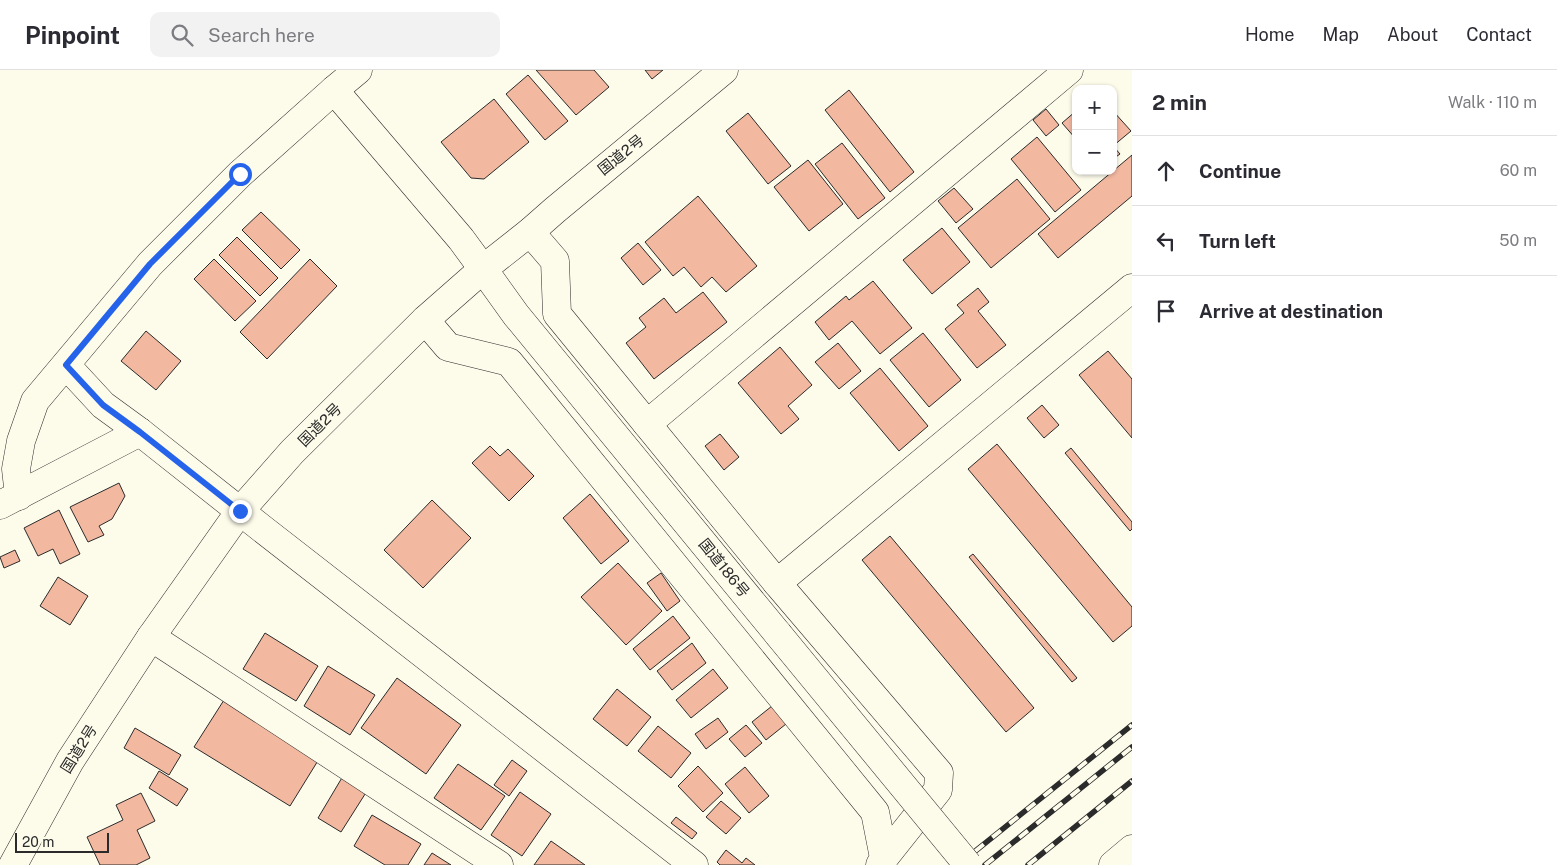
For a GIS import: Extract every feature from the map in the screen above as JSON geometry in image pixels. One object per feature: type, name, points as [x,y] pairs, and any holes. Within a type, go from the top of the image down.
[{"type":"main road","points":[[10,500],[16,469],[10,441],[35,401],[150,264],[240,174],[358,70]]},
{"type":"main road","name":"国道2号","points":[[13,865],[70,761],[151,637],[240,511],[292,452],[425,320],[483,269],[724,70]]},
{"type":"main road","points":[[647,424],[1069,70]]},
{"type":"main road","name":"国道186号","points":[[334,90],[462,239],[516,314],[968,865]]},
{"type":"main road","points":[[530,232],[555,261],[557,314],[778,583],[939,773],[938,790],[882,861]]},
{"type":"main road","points":[[778,583],[1132,288]]},
{"type":"main road","points":[[425,320],[448,348],[509,362],[875,812],[882,861]]},
{"type":"main road","points":[[66,365],[103,405],[694,865]]},
{"type":"main road","points":[[10,500],[140,432]]},
{"type":"main road","points":[[151,637],[499,865]]},
{"type":"main road","points":[[1113,865],[1132,850]]},
{"type":"building","points":[[536,70],[594,70],[609,87],[576,115]]},
{"type":"building","points":[[645,70],[663,70],[652,79]]},
{"type":"building","points":[[528,75],[568,121],[545,140],[506,94]]},
{"type":"building","points":[[849,90],[914,172],[890,192],[825,110]]},
{"type":"building","points":[[494,99],[529,142],[484,179],[471,178],[441,142]]},
{"type":"building","points":[[1046,109],[1059,125],[1046,136],[1033,120]]},
{"type":"building","points":[[748,113],[791,166],[768,184],[726,131]]},
{"type":"building","points":[[1072,114],[1072,134],[1062,123]]},
{"type":"building","points":[[1117,115],[1131,131],[1117,143]]},
{"type":"building","points":[[1037,137],[1081,190],[1055,212],[1011,159]]},
{"type":"building","points":[[842,143],[885,198],[858,219],[815,164]]},
{"type":"building","points":[[1132,155],[1132,196],[1058,258],[1038,234],[1108,175],[1117,175],[1117,168]]},
{"type":"building","points":[[808,160],[843,204],[809,231],[774,187]]},
{"type":"building","points":[[1017,179],[1050,219],[991,268],[958,228]]},
{"type":"building","points":[[954,188],[973,209],[956,223],[938,201]]},
{"type":"building","points":[[698,196],[757,266],[726,292],[712,277],[701,287],[684,267],[673,276],[645,242]]},
{"type":"building","points":[[261,212],[300,250],[281,269],[242,230]]},
{"type":"building","points":[[942,228],[970,262],[932,294],[903,260]]},
{"type":"building","points":[[237,237],[278,278],[260,296],[219,255]]},
{"type":"building","points":[[638,243],[661,270],[643,285],[621,258]]},
{"type":"building","points":[[214,259],[256,301],[235,321],[194,279]]},
{"type":"building","points":[[310,259],[337,286],[267,359],[240,332]]},
{"type":"building","points":[[873,281],[912,328],[880,354],[852,321],[829,340],[815,322],[846,296],[849,300]]},
{"type":"building","points":[[978,288],[989,302],[978,311],[1006,345],[977,368],[945,329],[964,313],[957,305]]},
{"type":"building","points":[[703,292],[727,322],[654,379],[626,343],[646,327],[639,318],[664,298],[676,313]]},
{"type":"building","points":[[146,331],[181,361],[156,390],[121,361]]},
{"type":"building","points":[[923,333],[961,380],[929,407],[890,360]]},
{"type":"building","points":[[838,343],[861,371],[839,389],[815,362]]},
{"type":"building","points":[[780,347],[812,385],[788,406],[799,419],[781,434],[738,383]]},
{"type":"building","points":[[1108,351],[1132,379],[1132,438],[1079,375]]},
{"type":"building","points":[[880,368],[928,426],[899,451],[850,393]]},
{"type":"building","points":[[1042,405],[1059,425],[1044,438],[1027,418]]},
{"type":"building","points":[[720,434],[739,457],[724,470],[705,446]]},
{"type":"building","points":[[997,444],[1132,607],[1132,626],[1113,642],[968,469]]},
{"type":"building","points":[[490,446],[500,456],[508,449],[534,476],[509,501],[472,463]]},
{"type":"building","points":[[1071,448],[1132,522],[1132,529],[1130,531],[1065,453]]},
{"type":"building","points":[[119,483],[125,496],[112,519],[99,526],[104,535],[88,542],[70,507]]},
{"type":"building","points":[[590,494],[629,541],[601,564],[563,518]]},
{"type":"building","points":[[432,500],[471,538],[423,588],[384,550]]},
{"type":"building","points":[[59,510],[80,554],[60,564],[53,549],[38,556],[24,528]]},
{"type":"building","points":[[890,536],[1034,708],[1006,732],[862,560]]},
{"type":"building","points":[[15,550],[20,561],[4,568],[0,557]]},
{"type":"building","points":[[973,554],[1077,678],[1072,682],[969,557]]},
{"type":"building","points":[[618,563],[662,611],[626,645],[581,597]]},
{"type":"building","points":[[661,573],[680,601],[667,611],[647,583]]},
{"type":"building","points":[[58,577],[88,596],[70,625],[40,606]]},
{"type":"building","points":[[673,616],[690,638],[650,670],[633,649]]},
{"type":"building","points":[[265,633],[318,666],[296,701],[243,669]]},
{"type":"building","points":[[692,643],[706,663],[672,690],[657,671]]},
{"type":"building","points":[[328,666],[375,695],[350,735],[304,706]]},
{"type":"building","points":[[713,669],[728,688],[691,718],[676,700]]},
{"type":"building","points":[[397,678],[461,725],[426,774],[361,728]]},
{"type":"building","points":[[617,689],[651,717],[627,746],[593,719]]},
{"type":"building","points":[[224,700],[319,759],[290,806],[194,747]]},
{"type":"building","points":[[772,706],[786,724],[766,740],[752,722]]},
{"type":"building","points":[[718,718],[728,732],[706,749],[695,734]]},
{"type":"building","points":[[746,725],[762,743],[745,757],[729,739]]},
{"type":"building","points":[[658,726],[691,753],[671,778],[638,751]]},
{"type":"building","points":[[135,728],[181,755],[169,775],[124,748]]},
{"type":"building","points":[[512,760],[527,771],[509,796],[494,785]]},
{"type":"building","points":[[458,764],[505,796],[481,830],[434,798]]},
{"type":"building","points":[[698,766],[723,793],[703,812],[678,786]]},
{"type":"building","points":[[745,767],[769,796],[749,813],[725,784]]},
{"type":"building","points":[[159,771],[188,789],[177,806],[149,788]]},
{"type":"building","points":[[343,776],[367,791],[341,832],[318,818]]},
{"type":"building","points":[[520,792],[551,814],[522,856],[491,835]]},
{"type":"building","points":[[141,793],[155,821],[137,830],[150,858],[136,865],[100,865],[87,837],[123,820],[116,805]]},
{"type":"building","points":[[721,801],[741,818],[726,834],[706,817]]},
{"type":"building","points":[[372,815],[421,844],[408,865],[385,865],[354,846]]},
{"type":"building","points":[[676,817],[697,833],[692,839],[671,823]]},
{"type":"building","points":[[551,841],[585,865],[534,865]]},
{"type":"building","points":[[726,850],[742,863],[746,858],[755,865],[720,865],[717,862]]},
{"type":"building","points":[[432,853],[451,865],[424,865]]},
{"type":"railway","points":[[958,865],[1132,725]]},
{"type":"railway","points":[[985,865],[1132,747]]},
{"type":"railway","points":[[1028,865],[1132,781]]},
{"type":"route","points":[[240,174],[150,264],[66,365],[103,405],[240,511]]}]
